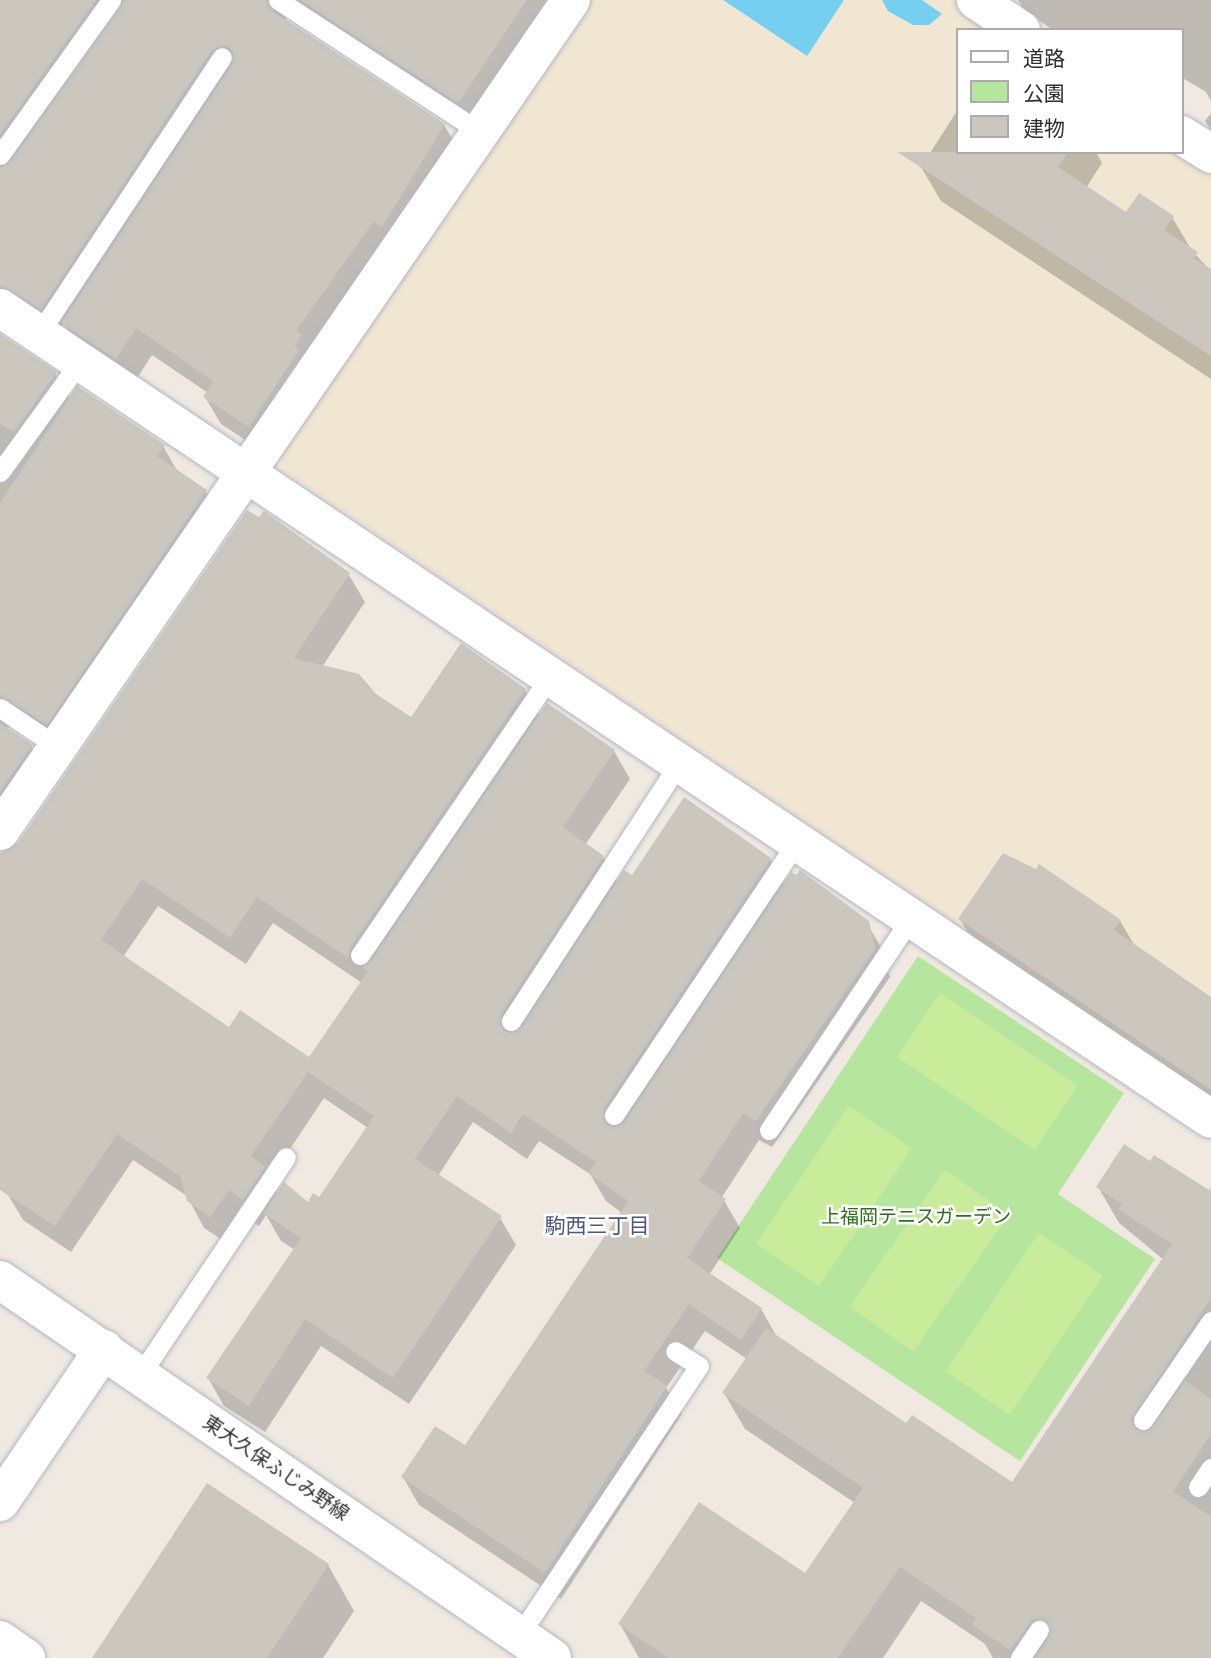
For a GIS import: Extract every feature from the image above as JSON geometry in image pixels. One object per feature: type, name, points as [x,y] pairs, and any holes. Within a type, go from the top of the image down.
[{"type":"street","points":[[0,831],[244,471],[482,133],[571,0]]},
{"type":"street","points":[[976,0],[1018,28]]},
{"type":"street","points":[[1183,136],[1211,154]]},
{"type":"street","points":[[0,308],[796,843],[912,916],[1211,1119]]},
{"type":"street","name":"東大久保ふじみ野線","points":[[0,1280],[552,1658]]},
{"type":"street","points":[[0,1502],[104,1349]]},
{"type":"street","points":[[0,1640],[26,1658]]},
{"type":"lane","points":[[0,155],[111,0]]},
{"type":"lane","points":[[278,0],[482,133]]},
{"type":"lane","points":[[38,335],[222,57]]},
{"type":"lane","points":[[0,472],[79,363]]},
{"type":"lane","points":[[360,955],[549,678]]},
{"type":"lane","points":[[0,708],[58,747]]},
{"type":"lane","points":[[511,1021],[679,763]]},
{"type":"lane","points":[[614,1115],[796,843]]},
{"type":"lane","points":[[769,1130],[912,916]]},
{"type":"lane","points":[[139,1375],[286,1157]]},
{"type":"lane","points":[[1143,1420],[1211,1321]]},
{"type":"lane","points":[[520,1634],[699,1366],[675,1351]]},
{"type":"lane","points":[[1198,1487],[1211,1468]]},
{"type":"lane","points":[[1020,1658],[1039,1630]]},
{"type":"shaded area","points":[[582,0],[955,0],[998,28],[956,28],[956,154],[1183,153],[1211,168],[1211,1094],[285,472],[278,446]]},
{"type":"green space","name":"上福岡テニスガーデン","points":[[918,956],[1124,1093],[1058,1194],[1155,1259],[1020,1461],[717,1258]]},
{"type":"green space","points":[[940,993],[1078,1086],[1035,1150],[897,1057]]},
{"type":"green space","points":[[849,1106],[912,1148],[819,1286],[756,1244]]},
{"type":"green space","points":[[945,1170],[1009,1215],[913,1352],[849,1307]]},
{"type":"green space","points":[[1039,1233],[1103,1276],[1009,1415],[946,1371]]},
{"type":"water","points":[[723,0],[844,0],[807,56]]},
{"type":"water","points":[[882,0],[922,0],[942,14],[929,25],[913,25],[888,11]]},
{"type":"building","points":[[0,0],[96,0],[0,134]]},
{"type":"building","points":[[123,0],[266,0],[271,10],[445,124],[382,227],[373,222],[296,331],[302,335],[295,346],[299,350],[249,427],[203,397],[213,381],[136,328],[116,359],[61,323],[232,64],[233,52],[228,46],[212,50],[41,309],[0,286],[0,167],[10,162]]},
{"type":"building","points":[[300,0],[527,0],[458,103]]},
{"type":"building","points":[[897,152],[1067,154],[1058,167],[1126,212],[1139,193],[1174,216],[1164,230],[1198,252],[1194,258],[1211,269],[1211,356]]},
{"type":"building","points":[[0,334],[57,372],[14,432],[0,424]]},
{"type":"building","points":[[77,386],[165,445],[157,456],[207,490],[47,725],[0,696],[0,503]]},
{"type":"building","points":[[247,510],[259,517],[264,511],[350,573],[294,658],[359,674],[376,694],[411,717],[461,643],[526,689],[350,948],[348,958],[257,897],[230,938],[142,879],[101,940],[229,1027],[240,1010],[309,1057],[368,971],[361,967],[370,962],[547,703],[615,750],[563,827],[604,856],[501,1014],[504,1031],[511,1033],[521,1028],[624,870],[632,875],[684,797],[771,858],[604,1108],[607,1125],[614,1127],[624,1122],[791,872],[796,875],[800,870],[869,921],[875,949],[756,1121],[743,1113],[699,1181],[726,1199],[687,1258],[762,1308],[741,1340],[689,1304],[644,1371],[667,1386],[545,1573],[401,1477],[435,1426],[465,1445],[628,1201],[588,1173],[596,1162],[523,1114],[511,1133],[457,1096],[415,1159],[502,1216],[393,1378],[305,1319],[249,1406],[206,1378],[301,1238],[263,1213],[284,1182],[308,1202],[313,1193],[319,1197],[374,1116],[308,1072],[251,1156],[265,1167],[243,1200],[229,1190],[210,1217],[187,1201],[180,1176],[117,1134],[55,1226],[0,1190],[0,853],[18,843]]},
{"type":"building","points":[[0,723],[33,745],[0,792]]},
{"type":"building","points":[[1003,853],[1036,869],[1039,864],[1121,920],[1114,930],[1211,997],[1211,1090],[958,919]]},
{"type":"building","points":[[1124,1144],[1150,1161],[1154,1155],[1209,1190],[1211,1187],[1211,1298],[1131,1420],[1137,1430],[1149,1431],[1185,1381],[1211,1399],[1211,1434],[1173,1492],[1211,1516],[1211,1658],[1035,1658],[1051,1632],[1046,1620],[1033,1619],[1010,1650],[972,1625],[976,1618],[900,1567],[838,1658],[669,1658],[618,1624],[699,1502],[805,1573],[863,1488],[722,1393],[766,1328],[906,1423],[912,1415],[1012,1482],[1172,1244],[1118,1209],[1122,1204],[1096,1187]]},
{"type":"building","points":[[207,1483],[329,1564],[267,1658],[92,1658]]},
{"type":"district","name":"駒西三丁目","points":[[597,1225]]}]
